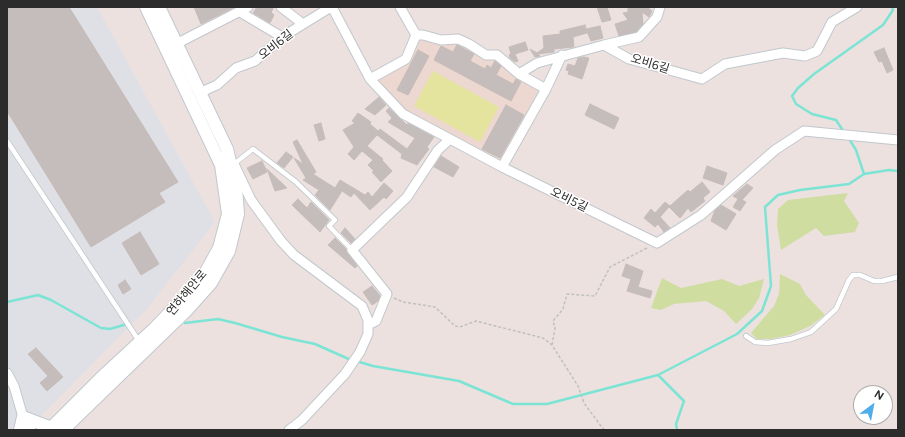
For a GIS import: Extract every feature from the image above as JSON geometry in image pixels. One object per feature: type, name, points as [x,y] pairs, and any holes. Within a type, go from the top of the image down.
[{"type":"street","name":"연하해안로","points":[[59,428],[100,379],[182,301],[202,278],[219,248],[228,214],[221,165],[207,131],[146,7]]},
{"type":"street","name":"연하해안로","points":[[159,7],[251,200],[280,241],[294,255],[362,306],[368,320],[368,325]]},
{"type":"street","points":[[281,7],[303,24]]},
{"type":"street","name":"오비6길","points":[[200,93],[217,85],[236,68],[255,61],[282,37],[332,7]]},
{"type":"street","name":"오비5길","points":[[332,7],[370,79],[403,114],[502,167],[657,242]]},
{"type":"street","points":[[400,7],[416,35]]},
{"type":"street","points":[[519,74],[537,63],[562,55],[639,37],[657,17],[660,7]]},
{"type":"street","name":"오비6길","points":[[604,45],[629,59],[702,79],[725,64],[783,53],[805,56],[817,51],[832,22],[857,7]]},
{"type":"street","points":[[176,44],[244,10],[282,37]]},
{"type":"street","points":[[370,79],[406,59],[416,35]]},
{"type":"street","points":[[416,35],[423,35],[441,40],[458,40],[469,44],[486,55],[497,55],[519,74],[546,88]]},
{"type":"street","points":[[502,167],[546,88],[562,55]]},
{"type":"street","points":[[657,242],[701,215],[775,150],[804,132],[898,140]]},
{"type":"street","points":[[289,430],[302,420],[350,367],[368,334],[368,325],[376,321],[387,294],[352,250],[407,197],[438,150],[450,139]]},
{"type":"street","name":"연하해안로","points":[[59,428],[186,311],[211,283],[229,251],[238,214],[236,187],[226,149]]},
{"type":"street","points":[[7,373],[14,386],[23,417],[31,430]]},
{"type":"street","points":[[23,417],[59,428]]},
{"type":"street","points":[[20,430],[23,417]]},
{"type":"lane","points":[[7,141],[140,342]]},
{"type":"lane","points":[[234,164],[253,149],[296,182],[335,220],[329,226],[352,250]]},
{"type":"lane","points":[[746,336],[755,342],[768,343],[791,339],[811,332],[836,309],[848,280],[853,275],[860,275],[874,281],[882,281],[898,277]]},
{"type":"path","points":[[552,345],[555,328],[554,321],[563,310],[567,294],[595,296],[610,267],[657,242]]},
{"type":"path","points":[[387,294],[403,302],[435,307],[455,326],[460,327],[476,321],[543,338],[552,345],[578,386],[584,403],[604,430]]},
{"type":"shaded area","points":[[7,7],[97,7],[215,222],[146,310],[27,430],[7,430]]},
{"type":"shaded area","points":[[416,35],[458,39],[497,55],[546,89],[502,167],[403,114],[370,79],[406,59]]},
{"type":"green space","points":[[433,71],[499,107],[480,142],[414,106]]},
{"type":"green space","points":[[848,193],[844,201],[859,223],[855,232],[824,236],[816,228],[781,250],[777,225],[778,209],[788,200]]},
{"type":"green space","points":[[780,274],[800,284],[806,295],[825,315],[810,326],[790,335],[771,339],[757,339],[751,333],[774,306],[779,294]]},
{"type":"green space","points":[[662,278],[681,288],[722,279],[739,286],[764,279],[759,298],[752,309],[736,324],[724,311],[706,301],[674,304],[661,310],[651,308]]},
{"type":"building","points":[[7,7],[69,7],[178,182],[159,193],[165,202],[91,247],[7,111]]},
{"type":"building","points":[[194,7],[235,7],[201,24]]},
{"type":"building","points":[[257,7],[274,7],[271,12],[274,15],[270,23],[253,13]]},
{"type":"building","points":[[597,7],[607,7],[611,20],[602,22]]},
{"type":"building","points":[[628,7],[647,7],[652,11],[649,17],[642,12],[643,24],[636,32],[619,36],[615,24],[628,20],[623,13],[628,12]]},
{"type":"building","points":[[585,25],[587,33],[573,37],[574,47],[554,49],[554,52],[538,54],[540,56],[535,57],[530,49],[537,53],[544,48],[543,36],[560,34],[560,31]]},
{"type":"building","points":[[600,26],[603,38],[591,41],[586,29]]},
{"type":"building","points":[[525,42],[528,50],[515,54],[518,61],[515,62],[510,58],[509,55],[511,54],[509,47]]},
{"type":"building","points":[[457,45],[474,54],[470,61],[485,69],[487,65],[491,68],[495,61],[501,66],[496,75],[513,84],[516,79],[521,82],[511,101],[434,60],[441,46],[453,52]]},
{"type":"building","points":[[884,48],[893,70],[887,73],[882,61],[879,62],[874,52]]},
{"type":"building","points":[[418,50],[429,56],[408,95],[397,90]]},
{"type":"building","points":[[578,58],[589,58],[582,79],[568,74],[569,71],[566,70],[568,64],[575,66]]},
{"type":"building","points":[[379,97],[386,105],[375,115],[365,109]]},
{"type":"building","points":[[590,104],[619,118],[614,129],[585,115]]},
{"type":"building","points":[[506,105],[524,115],[500,158],[482,149]]},
{"type":"building","points":[[389,108],[407,125],[408,123],[434,137],[427,147],[429,149],[417,165],[401,158],[402,154],[377,135],[367,146],[383,159],[382,160],[392,171],[381,182],[368,165],[373,160],[362,151],[354,160],[348,154],[354,147],[343,130],[355,123],[352,121],[358,113],[371,122],[370,124],[378,131],[380,129],[407,149],[415,138],[388,122],[392,118],[386,111]]},
{"type":"building","points":[[321,123],[325,139],[319,141],[314,125]]},
{"type":"building","points":[[297,140],[316,172],[313,174],[335,188],[340,180],[365,195],[368,192],[372,197],[384,183],[393,191],[386,199],[384,197],[370,210],[354,193],[351,197],[342,191],[330,210],[315,195],[319,190],[303,180],[306,178],[294,158],[303,164],[293,142]]},
{"type":"building","points":[[286,152],[293,157],[284,168],[277,163]]},
{"type":"building","points":[[441,156],[459,167],[453,177],[434,167]]},
{"type":"building","points":[[262,161],[267,172],[253,179],[247,168]]},
{"type":"building","points":[[707,166],[727,173],[723,185],[703,178]]},
{"type":"building","points":[[267,169],[287,188],[275,191]]},
{"type":"building","points":[[702,182],[710,192],[703,198],[705,201],[691,212],[688,208],[680,218],[669,207],[660,217],[670,228],[664,232],[658,224],[655,227],[644,218],[651,209],[655,213],[665,202],[670,206],[688,190],[690,192]]},
{"type":"building","points":[[747,184],[753,188],[742,200],[746,202],[740,211],[733,207],[738,199],[733,196]]},
{"type":"building","points":[[298,199],[307,208],[311,202],[329,220],[320,232],[292,205]]},
{"type":"building","points":[[721,205],[736,214],[726,230],[711,221],[715,210]]},
{"type":"building","points":[[345,228],[355,239],[351,243],[341,233]]},
{"type":"building","points":[[140,232],[159,264],[141,275],[122,243]]},
{"type":"building","points":[[335,238],[346,249],[357,266],[355,268],[328,245]]},
{"type":"building","points":[[626,264],[643,271],[638,287],[652,291],[650,298],[627,291],[631,279],[622,276]]},
{"type":"building","points":[[125,280],[131,289],[123,294],[118,285]]},
{"type":"building","points":[[372,286],[380,296],[378,301],[372,305],[363,292]]},
{"type":"building","points":[[36,348],[63,377],[47,391],[40,383],[48,376],[28,354]]},
{"type":"waterway","points":[[844,132],[836,120],[812,114],[796,104],[792,96],[798,88],[814,74],[883,25],[893,10],[892,7]]},
{"type":"waterway","points":[[848,137],[856,150],[864,174]]},
{"type":"waterway","points":[[356,361],[373,366],[459,381],[513,404],[547,404],[658,375],[737,334],[762,311],[771,286],[765,207],[778,195],[800,190],[849,184],[864,174],[889,170],[898,171]]},
{"type":"waterway","points":[[7,302],[38,295],[51,300],[101,328],[110,329],[127,324]]},
{"type":"waterway","points":[[185,323],[218,319],[282,337],[315,344],[351,360]]},
{"type":"waterway","points":[[658,375],[684,401],[676,424],[677,430]]}]
